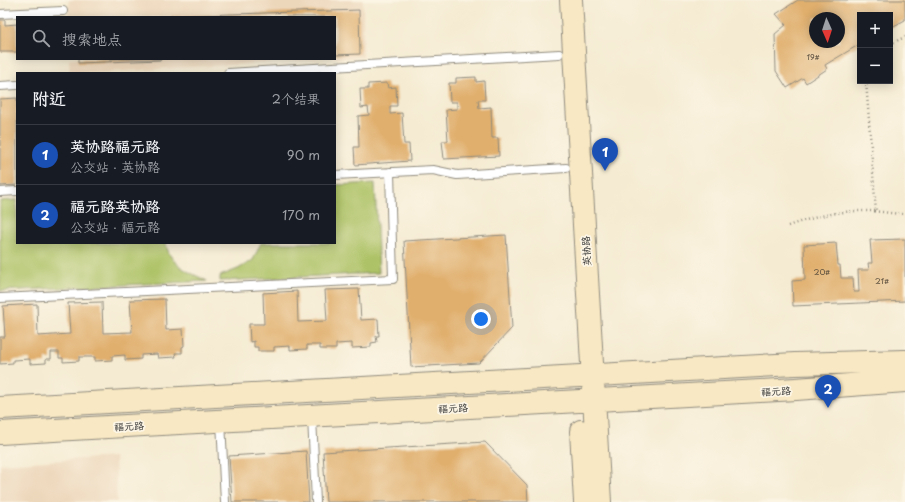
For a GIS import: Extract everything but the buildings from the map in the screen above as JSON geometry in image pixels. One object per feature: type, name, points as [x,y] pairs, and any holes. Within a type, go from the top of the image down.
[{"type":"main road","name":"英协路","points":[[556,0],[566,168],[587,401],[600,502]]},
{"type":"main road","name":"英协路","points":[[571,0],[585,376]]},
{"type":"main road","points":[[0,408],[795,364],[905,361]]},
{"type":"main road","name":"福元路","points":[[0,433],[796,390],[905,381]]},
{"type":"main road","name":"英协路","points":[[585,502],[587,401]]},
{"type":"lane","points":[[0,14],[63,11]]},
{"type":"lane","points":[[245,72],[560,54]]},
{"type":"lane","points":[[0,86],[16,85]]},
{"type":"lane","points":[[336,175],[434,170],[457,175],[566,168]]},
{"type":"lane","points":[[0,298],[393,279],[390,172]]},
{"type":"lane","points":[[0,192],[16,192]]},
{"type":"lane","points":[[312,416],[316,502]]},
{"type":"lane","points":[[221,421],[225,502]]},
{"type":"path","points":[[893,43],[905,37]]},
{"type":"path","points":[[866,84],[876,212]]},
{"type":"path","points":[[788,226],[809,218],[843,212],[905,214]]},
{"type":"shaded area","points":[[69,0],[363,0],[363,57],[336,59],[336,16],[68,16]]},
{"type":"shaded area","points":[[69,60],[312,60],[107,72],[70,72]]},
{"type":"shaded area","points":[[115,457],[117,502],[0,502],[0,464]]},
{"type":"green space","points":[[375,183],[379,273],[220,281],[220,276],[238,269],[253,260],[261,244],[336,244],[336,185]]},
{"type":"green space","points":[[16,200],[16,244],[166,244],[171,257],[181,267],[207,281],[0,291],[0,201]]},
{"type":"place","name":"英协路福元路","points":[[605,171]]},
{"type":"place","name":"福元路英协路","points":[[828,408]]}]
